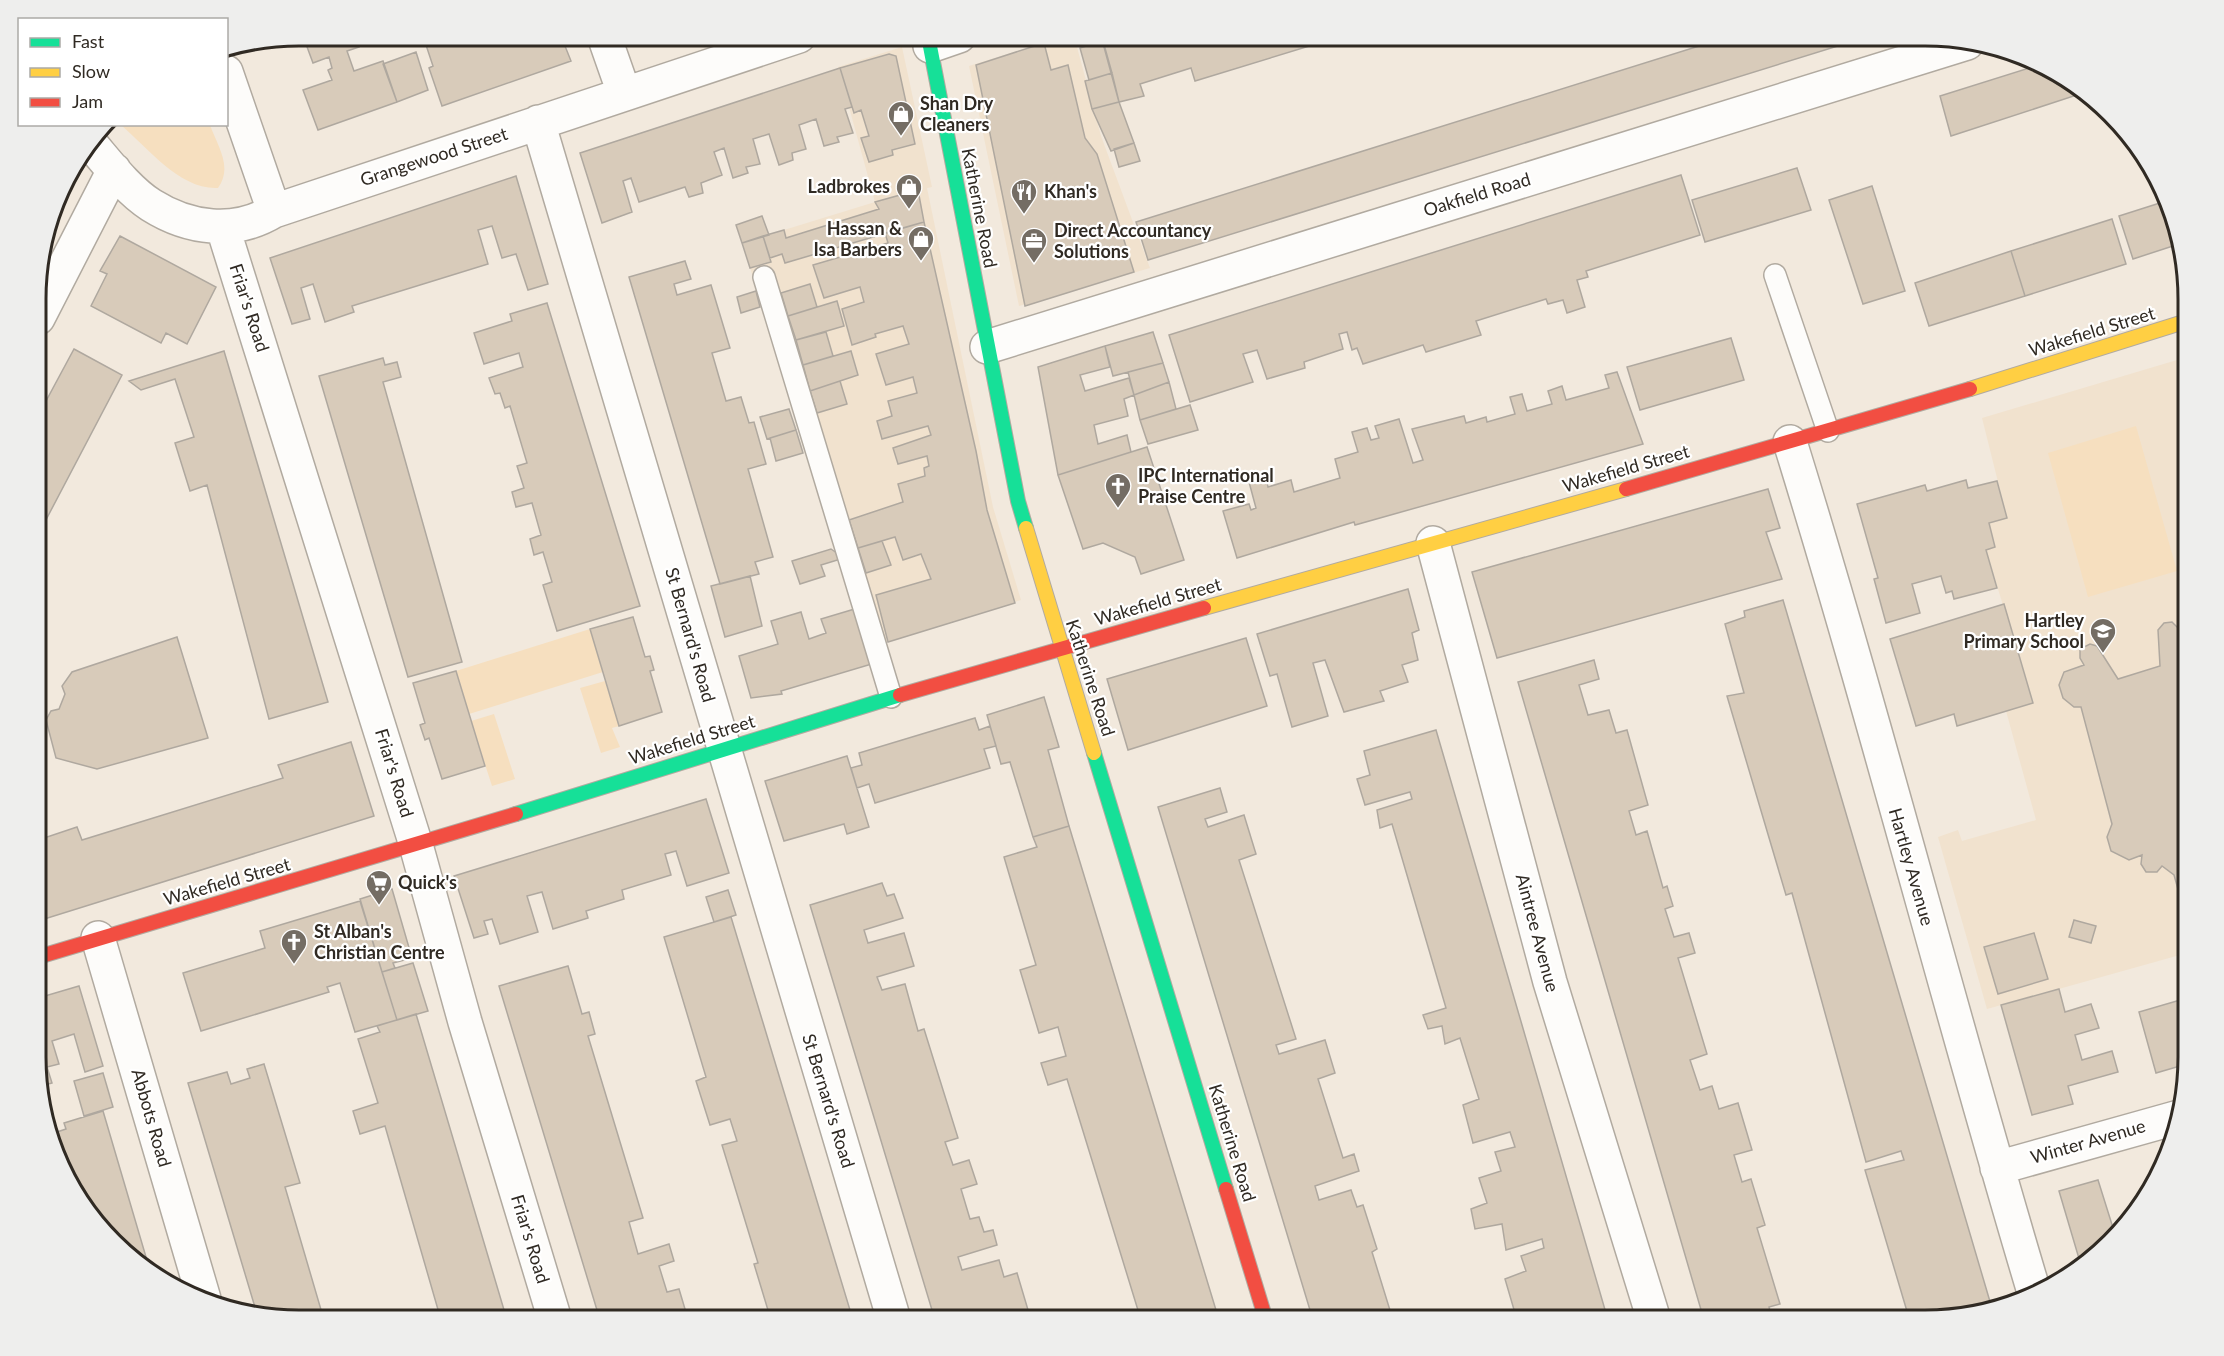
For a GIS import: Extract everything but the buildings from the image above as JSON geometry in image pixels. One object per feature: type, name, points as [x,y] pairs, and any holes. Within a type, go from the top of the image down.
[{"type":"street","points":[[608,46],[624,93]]},
{"type":"street","name":"Grangewood Street","points":[[96,149],[150,204],[187,222],[223,228],[258,220],[274,211],[768,46]]},
{"type":"street","name":"Katherine Road","points":[[940,46],[987,347],[1018,501],[1060,648],[1263,1310]]},
{"type":"street","name":"Oakfield Road","points":[[987,347],[1951,48]]},
{"type":"street","points":[[228,78],[274,211]]},
{"type":"street","name":"St Bernard's Road","points":[[538,122],[891,1310]]},
{"type":"street","points":[[46,302],[114,170]]},
{"type":"street","name":"Friar's Road","points":[[223,228],[416,845],[465,1022],[552,1310]]},
{"type":"street","name":"Wakefield Street","points":[[46,954],[416,845],[891,697],[1828,431],[2178,324]]},
{"type":"street","name":"Hartley Avenue","points":[[1790,442],[1832,578],[2032,1285]]},
{"type":"street","name":"Aintree Avenue","points":[[1433,543],[1550,982],[1651,1310]]},
{"type":"street","name":"Abbots Road","points":[[98,938],[201,1290]]},
{"type":"street","name":"Winter Avenue","points":[[1997,1168],[2170,1120]]},
{"type":"lane","points":[[1775,275],[1828,431]]},
{"type":"lane","points":[[764,277],[891,697]]},
{"type":"shaded area","points":[[1034,46],[1077,46],[1101,136],[1150,268],[1019,306],[969,66]]},
{"type":"shaded area","points":[[902,47],[932,187],[927,188],[993,507],[1021,600],[873,646],[742,243],[875,202],[838,67]]},
{"type":"shaded area","points":[[122,126],[210,126],[223,157],[222,180],[218,188],[204,187],[178,175]]},
{"type":"shaded area","name":"Hartley Primary School","points":[[2177,360],[2178,956],[1987,1009],[1938,837],[1958,830],[1962,841],[2036,820],[2006,711],[2033,703],[1986,550],[1995,547],[1989,523],[2007,518],[1982,418]]},
{"type":"shaded area","points":[[2136,426],[2177,571],[2088,597],[2048,453]]},
{"type":"shaded area","points":[[590,629],[603,672],[469,714],[456,671]]},
{"type":"shaded area","points":[[605,681],[619,726],[612,728],[620,747],[601,753],[580,688]]},
{"type":"shaded area","points":[[494,714],[515,779],[492,786],[471,721]]},
{"type":"traffic: fast","points":[[930,46],[1018,501],[1026,528]]},
{"type":"traffic: fast","points":[[516,814],[900,695]]},
{"type":"traffic: fast","points":[[1094,753],[1226,1189]]},
{"type":"traffic: slow","points":[[1970,389],[2178,324]]},
{"type":"traffic: slow","points":[[1204,608],[1626,489]]},
{"type":"traffic: slow","points":[[1026,528],[1094,753]]},
{"type":"traffic: jam","points":[[1626,489],[1970,389]]},
{"type":"traffic: jam","points":[[900,695],[1204,608]]},
{"type":"traffic: jam","points":[[46,955],[516,814]]},
{"type":"traffic: jam","points":[[1226,1189],[1263,1310]]},
{"type":"place","name":"Shan Dry Cleaners","points":[[901,137]]},
{"type":"place","name":"Ladbrokes","points":[[909,210]]},
{"type":"place","name":"Khan's","points":[[1024,215]]},
{"type":"place","name":"Hassan & Isa Barbers","points":[[921,262]]},
{"type":"place","name":"Direct Accountancy Solutions","points":[[1034,264]]},
{"type":"place","name":"IPC International Praise Centre","points":[[1118,509]]},
{"type":"place","name":"Hartley Primary School","points":[[2103,654]]},
{"type":"place","name":"Quick's","points":[[379,906]]},
{"type":"place","name":"St Alban's Christian Centre","points":[[294,965]]}]
